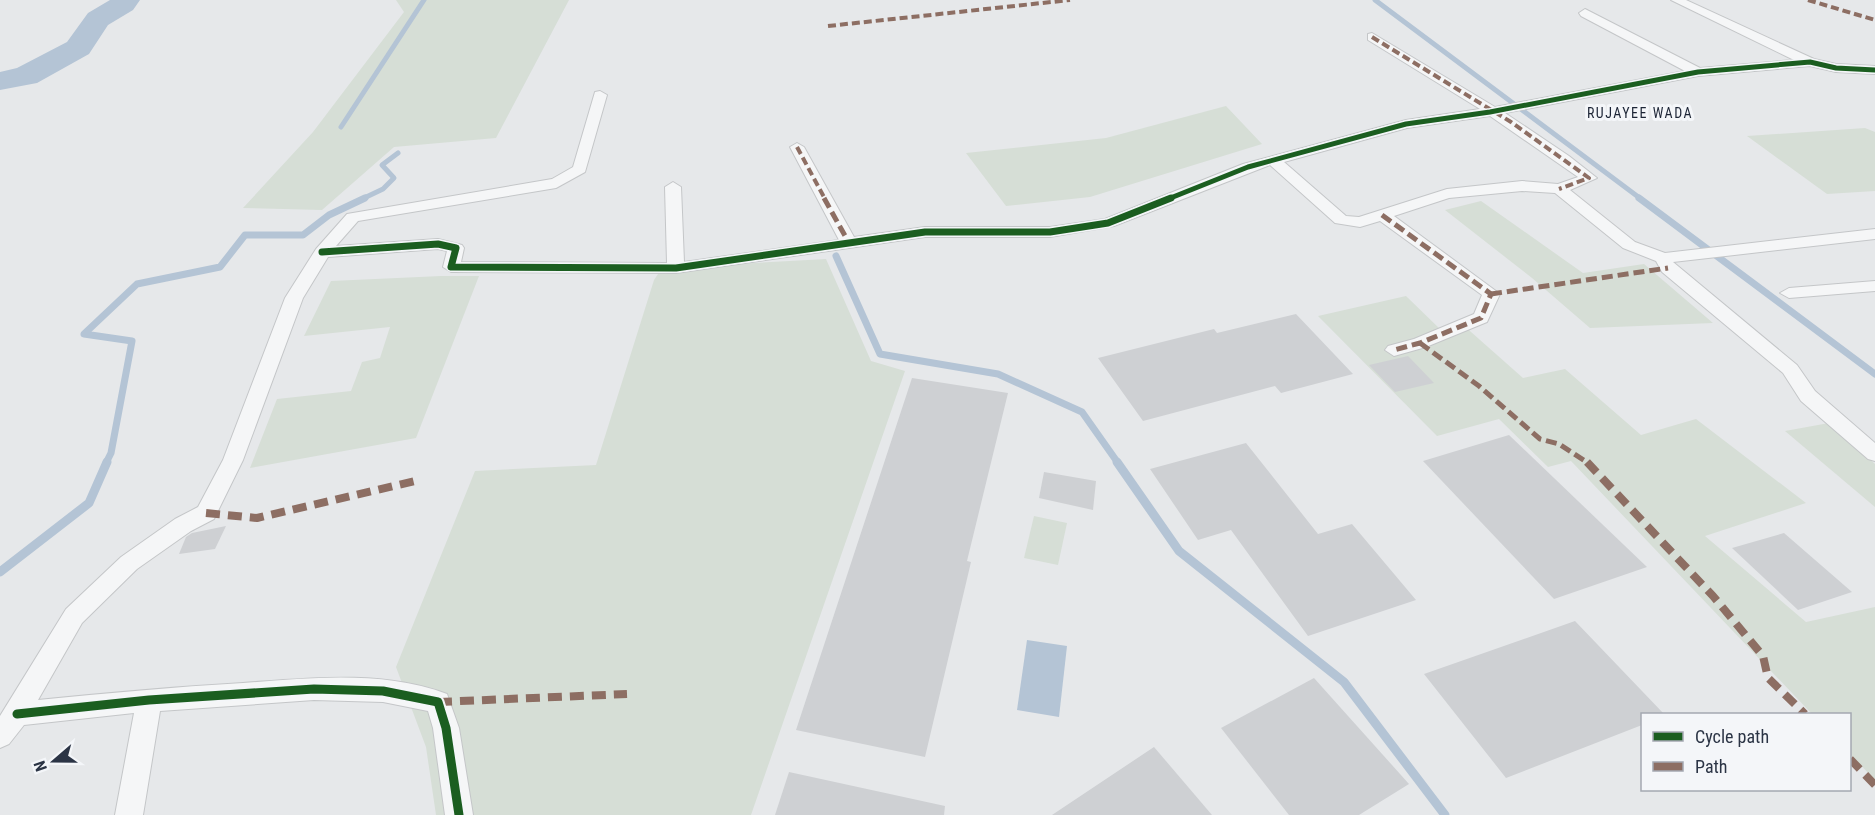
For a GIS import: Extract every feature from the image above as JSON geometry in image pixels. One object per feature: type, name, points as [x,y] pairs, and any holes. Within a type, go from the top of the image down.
[{"type":"street","points":[[1677,0],[1810,62],[1836,68],[1875,70]]},
{"type":"street","points":[[1585,13],[1698,72]]},
{"type":"street","points":[[1273,160],[1341,220],[1360,222],[1447,194],[1522,186],[1559,189],[1589,178],[1561,155],[1372,37]]},
{"type":"street","points":[[322,252],[438,244],[456,248],[451,267],[676,268],[925,232],[1050,232],[1108,223],[1248,167],[1406,124],[1490,112],[1698,72],[1810,62]]},
{"type":"street","points":[[0,736],[17,714],[74,616],[129,563],[183,525],[206,513],[233,460],[294,298],[322,252],[353,217],[556,183],[580,170],[600,95]]},
{"type":"street","points":[[797,147],[849,243]]},
{"type":"street","points":[[672,187],[676,268]]},
{"type":"street","points":[[1559,189],[1629,245],[1663,258],[1875,234]]},
{"type":"street","points":[[1382,215],[1491,294],[1481,318],[1420,343],[1394,350]]},
{"type":"street","points":[[1663,258],[1668,268],[1790,369],[1808,396],[1875,454]]},
{"type":"street","points":[[1789,293],[1875,286]]},
{"type":"street","points":[[17,714],[149,700],[314,689],[383,691],[438,702],[446,728],[459,815]]},
{"type":"street","points":[[129,815],[149,700]]},
{"type":"shaded area","points":[[396,0],[569,0],[496,138],[394,147],[322,210],[243,208],[313,132],[404,12]]},
{"type":"shaded area","points":[[1226,106],[1262,144],[1090,197],[1006,206],[966,153],[1106,138]]},
{"type":"shaded area","points":[[1865,128],[1875,132],[1875,191],[1827,194],[1747,136]]},
{"type":"shaded area","points":[[1481,201],[1583,273],[1644,264],[1713,323],[1590,328],[1532,278],[1445,210]]},
{"type":"shaded area","points":[[826,259],[871,361],[905,371],[751,815],[436,815],[426,747],[396,667],[475,471],[596,465],[654,280],[662,268]]},
{"type":"shaded area","points":[[479,276],[416,438],[250,468],[277,399],[351,391],[362,362],[380,358],[390,327],[304,336],[331,281]]},
{"type":"shaded area","points":[[1406,296],[1441,330],[1462,324],[1523,378],[1565,369],[1641,435],[1696,419],[1806,503],[1705,536],[1806,622],[1875,607],[1875,780],[1851,755],[1851,713],[1811,713],[1571,461],[1548,467],[1499,419],[1437,436],[1318,316]]},
{"type":"shaded area","points":[[1829,423],[1875,464],[1875,507],[1785,431]]},
{"type":"shaded area","points":[[1034,516],[1067,523],[1058,565],[1024,558]]},
{"type":"water","points":[[1027,640],[1067,646],[1059,717],[1017,710]]},
{"type":"building","points":[[1296,314],[1353,374],[1281,393],[1275,386],[1143,421],[1098,358],[1214,329],[1217,333]]},
{"type":"building","points":[[1408,356],[1434,383],[1395,392],[1369,365]]},
{"type":"building","points":[[912,378],[1008,393],[967,561],[971,562],[925,757],[796,730]]},
{"type":"building","points":[[1509,435],[1647,567],[1554,599],[1423,461]]},
{"type":"building","points":[[1246,443],[1318,534],[1352,524],[1416,600],[1308,636],[1231,530],[1198,540],[1150,469]]},
{"type":"building","points":[[1044,472],[1096,481],[1093,510],[1039,498]]},
{"type":"building","points":[[226,526],[215,549],[179,554],[186,537],[192,533]]},
{"type":"building","points":[[1784,533],[1852,592],[1798,610],[1732,548]]},
{"type":"building","points":[[1575,621],[1663,713],[1641,713],[1641,725],[1506,778],[1424,674]]},
{"type":"building","points":[[1314,678],[1409,784],[1359,815],[1289,815],[1221,728]]},
{"type":"building","points":[[1154,747],[1212,815],[1052,815]]},
{"type":"building","points":[[789,772],[945,806],[944,815],[775,815]]},
{"type":"waterway","points":[[0,81],[26,76],[78,48],[98,19],[126,0]]},
{"type":"waterway","points":[[341,127],[424,0]]},
{"type":"waterway","points":[[1375,0],[1641,199]]},
{"type":"waterway","points":[[362,199],[383,189],[394,178],[382,165],[398,153]]},
{"type":"waterway","points":[[106,463],[111,453],[132,341],[84,334],[137,284],[220,267],[245,235],[303,235],[329,215],[365,198]]},
{"type":"waterway","points":[[1639,198],[1875,374]]},
{"type":"waterway","points":[[836,256],[880,354],[998,374],[1082,412],[1118,463]]},
{"type":"waterway","points":[[0,572],[89,503],[107,462]]},
{"type":"waterway","points":[[1117,462],[1179,551],[1344,682],[1445,815]]},
{"type":"marked path","points":[[828,26],[1070,0]]},
{"type":"marked path","points":[[1808,0],[1875,20]]},
{"type":"marked path","points":[[1372,37],[1511,122],[1589,178],[1559,189]]},
{"type":"marked path","points":[[797,147],[849,243]]},
{"type":"marked path","points":[[1382,215],[1491,294],[1481,318],[1420,343],[1394,350]]},
{"type":"marked path","points":[[1491,294],[1668,268]]},
{"type":"marked path","points":[[1420,343],[1479,386],[1540,439],[1559,444],[1585,460],[1713,596],[1763,656],[1768,678],[1804,713]]},
{"type":"marked path","points":[[206,513],[257,518],[415,481]]},
{"type":"marked path","points":[[438,702],[627,694]]},
{"type":"marked path","points":[[1851,760],[1875,785]]},
{"type":"cycle path","points":[[322,252],[438,244],[456,248],[451,267],[676,268],[925,232],[1050,232],[1108,223],[1248,167],[1406,124],[1490,112],[1698,72],[1810,62],[1836,68],[1875,70]]},
{"type":"cycle path","points":[[17,714],[149,700],[314,689],[383,691],[438,702],[446,728],[459,815]]},
{"type":"district","name":"RUJAYEE WADA","points":[[1640,113]]}]
